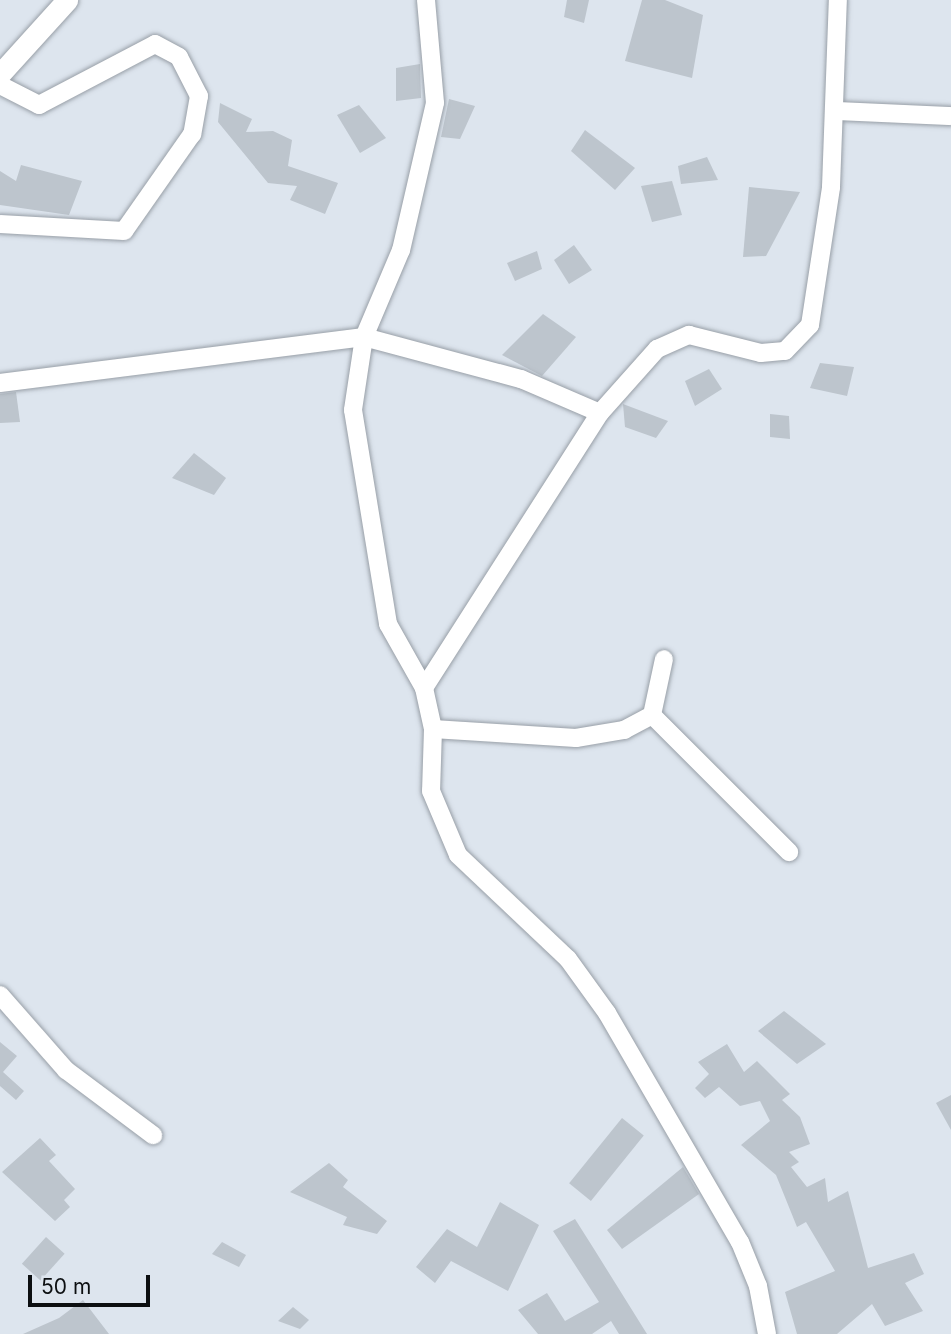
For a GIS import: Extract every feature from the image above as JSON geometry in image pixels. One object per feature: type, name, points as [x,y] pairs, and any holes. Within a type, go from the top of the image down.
[{"type":"street","points":[[0,224],[124,231],[192,134],[199,96],[179,57],[155,44],[39,106],[0,75],[67,0]]},
{"type":"street","points":[[426,0],[435,103],[401,250],[363,337],[353,410],[364,508],[388,624],[424,688],[433,729],[431,791],[458,855],[568,959],[607,1013],[740,1242],[758,1286],[767,1334]]},
{"type":"street","points":[[424,688],[600,413],[670,340],[712,337],[761,353],[785,351],[800,341],[810,326],[835,111],[838,0]]},
{"type":"street","points":[[835,111],[951,116]]},
{"type":"street","points":[[0,383],[363,337],[521,379],[600,413]]},
{"type":"street","points":[[433,729],[576,738],[624,730],[652,715],[664,659]]},
{"type":"street","points":[[652,715],[789,852]]},
{"type":"street","points":[[0,995],[66,1070],[153,1135]]},
{"type":"building","points":[[567,0],[589,0],[584,23],[564,17]]},
{"type":"building","points":[[642,0],[665,0],[703,15],[692,78],[625,61]]},
{"type":"building","points":[[420,64],[421,98],[396,101],[396,68]]},
{"type":"building","points":[[449,99],[475,106],[460,139],[441,137]]},
{"type":"building","points":[[220,103],[252,119],[246,132],[273,131],[292,140],[288,166],[338,183],[325,214],[290,200],[297,186],[268,183],[218,122]]},
{"type":"building","points":[[359,105],[386,138],[360,153],[337,115]]},
{"type":"building","points":[[585,130],[635,168],[615,190],[571,151]]},
{"type":"building","points":[[707,157],[718,180],[681,184],[678,166]]},
{"type":"building","points":[[21,165],[82,181],[69,215],[0,205],[0,171],[16,181]]},
{"type":"building","points":[[672,181],[682,215],[652,222],[641,186]]},
{"type":"building","points":[[749,187],[800,192],[766,256],[743,257]]},
{"type":"building","points":[[574,245],[592,270],[569,284],[554,260]]},
{"type":"building","points":[[537,251],[542,269],[515,281],[507,263]]},
{"type":"building","points":[[543,314],[576,337],[542,376],[502,355]]},
{"type":"building","points":[[820,363],[854,367],[847,396],[810,388]]},
{"type":"building","points":[[709,369],[722,389],[695,406],[685,381]]},
{"type":"building","points":[[16,392],[20,422],[0,423],[0,394]]},
{"type":"building","points":[[623,404],[668,421],[656,438],[625,427]]},
{"type":"building","points":[[770,414],[789,416],[790,439],[770,437]]},
{"type":"building","points":[[194,453],[226,478],[214,495],[172,478]]},
{"type":"building","points":[[784,1011],[826,1044],[797,1064],[758,1031]]},
{"type":"building","points":[[0,1042],[17,1056],[3,1072],[24,1091],[16,1100],[0,1086]]},
{"type":"building","points":[[727,1044],[744,1072],[757,1061],[790,1094],[782,1100],[800,1117],[810,1144],[789,1152],[799,1162],[791,1167],[807,1187],[825,1178],[828,1202],[848,1191],[868,1268],[914,1253],[924,1274],[905,1283],[923,1311],[885,1326],[872,1304],[837,1334],[797,1334],[785,1292],[835,1271],[806,1222],[797,1227],[776,1175],[741,1145],[770,1121],[760,1101],[740,1106],[719,1087],[705,1098],[695,1088],[709,1074],[698,1062]]},
{"type":"building","points":[[951,1095],[951,1130],[936,1103]]},
{"type":"building","points":[[622,1118],[644,1136],[591,1201],[569,1183]]},
{"type":"building","points":[[40,1138],[56,1155],[49,1161],[75,1189],[64,1200],[70,1207],[55,1221],[2,1172]]},
{"type":"building","points":[[329,1163],[348,1180],[343,1187],[387,1221],[377,1234],[343,1225],[347,1217],[290,1192]]},
{"type":"building","points":[[683,1167],[699,1194],[622,1249],[607,1230]]},
{"type":"building","points":[[500,1202],[539,1225],[508,1291],[451,1261],[435,1283],[416,1267],[447,1229],[477,1247]]},
{"type":"building","points":[[575,1219],[647,1334],[619,1334],[611,1321],[592,1334],[538,1334],[518,1310],[547,1293],[565,1321],[599,1302],[553,1231]]},
{"type":"building","points":[[46,1237],[65,1254],[40,1280],[22,1264]]},
{"type":"building","points":[[222,1242],[246,1255],[239,1267],[212,1254]]},
{"type":"building","points":[[83,1300],[109,1334],[23,1334],[59,1318]]},
{"type":"building","points":[[293,1307],[309,1320],[300,1329],[278,1321]]}]
